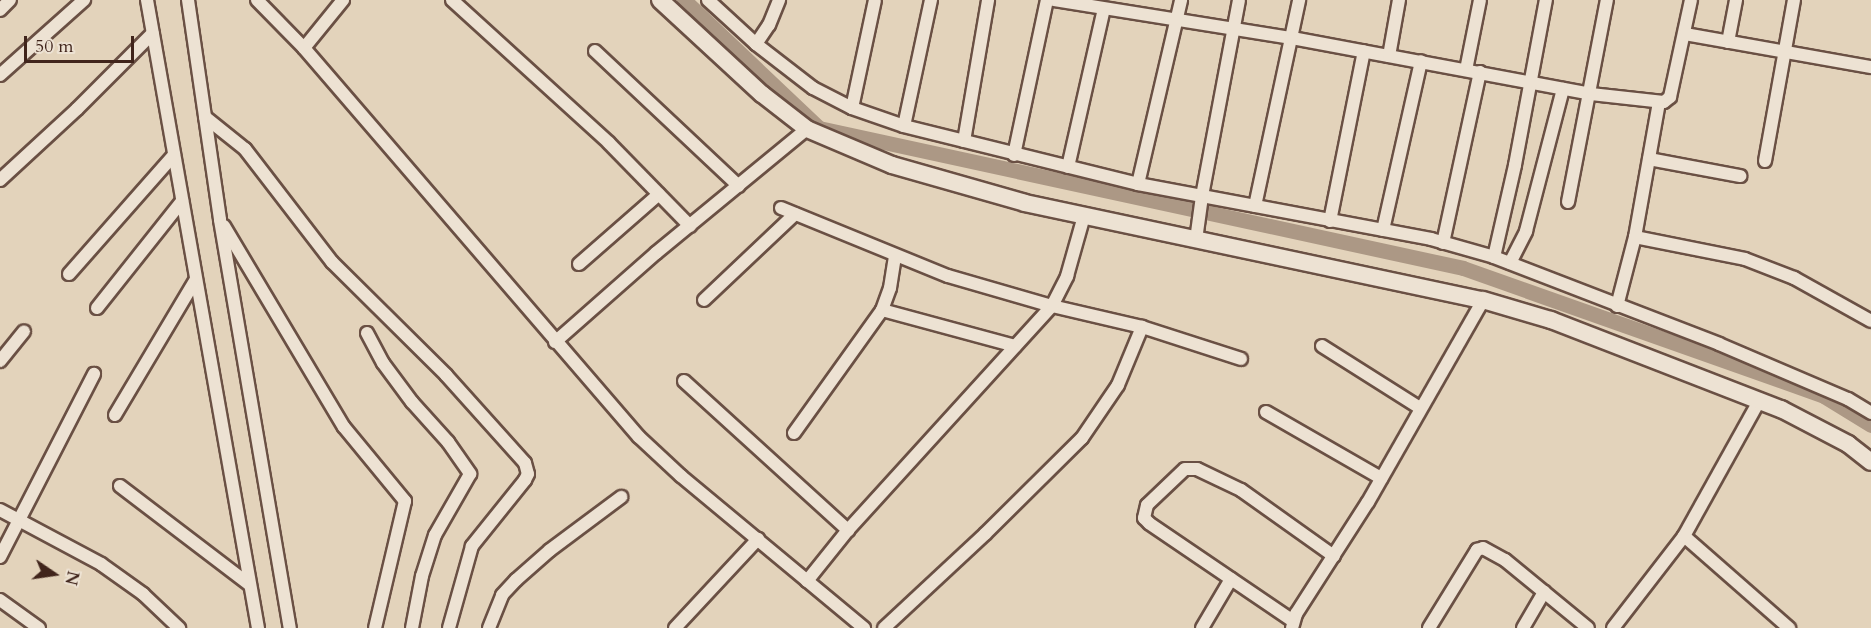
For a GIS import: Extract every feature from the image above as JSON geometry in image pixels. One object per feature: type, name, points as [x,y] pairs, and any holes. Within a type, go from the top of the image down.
[{"type":"street","points":[[0,10],[10,0]]},
{"type":"street","points":[[0,75],[84,0]]},
{"type":"street","points":[[147,0],[258,628]]},
{"type":"street","points":[[188,0],[220,220],[290,628]]},
{"type":"street","points":[[257,0],[304,48],[639,437],[681,476],[758,539],[855,625]]},
{"type":"street","points":[[304,48],[343,0]]},
{"type":"street","points":[[452,0],[609,143],[690,226]]},
{"type":"street","points":[[660,0],[762,93],[807,129],[892,165],[1025,203],[1084,216],[1197,234],[1483,300],[1551,320],[1758,401],[1818,427],[1871,462]]},
{"type":"street","points":[[708,0],[756,44],[813,88],[852,108],[904,126],[1138,184],[1383,230],[1494,257],[1719,344],[1848,399],[1871,413]]},
{"type":"street","points":[[756,44],[770,25],[780,0]]},
{"type":"street","points":[[852,108],[874,0]]},
{"type":"street","points":[[904,126],[931,0]]},
{"type":"street","points":[[963,141],[988,0]]},
{"type":"street","points":[[1014,154],[1047,0]]},
{"type":"street","points":[[1054,0],[1178,18],[1421,60],[1531,84],[1659,102],[1667,102],[1670,97],[1691,0]]},
{"type":"street","points":[[1138,184],[1181,0]]},
{"type":"street","points":[[1197,234],[1239,0]]},
{"type":"street","points":[[1255,206],[1299,0]]},
{"type":"street","points":[[1389,56],[1399,0]]},
{"type":"street","points":[[1467,70],[1480,0]]},
{"type":"street","points":[[1494,257],[1531,84],[1546,0]]},
{"type":"street","points":[[1568,202],[1591,94],[1607,0]]},
{"type":"street","points":[[1728,42],[1736,0]]},
{"type":"street","points":[[1765,161],[1794,0]]},
{"type":"street","points":[[1068,167],[1104,9]]},
{"type":"street","points":[[0,180],[77,109],[153,33]]},
{"type":"street","points":[[1684,34],[1871,67]]},
{"type":"street","points":[[595,51],[739,186]]},
{"type":"street","points":[[1330,221],[1364,51]]},
{"type":"street","points":[[1383,230],[1421,60]]},
{"type":"street","points":[[1443,243],[1480,72]]},
{"type":"street","points":[[1510,262],[1526,231],[1563,89]]},
{"type":"street","points":[[1617,306],[1635,237],[1659,102]]},
{"type":"street","points":[[205,117],[245,149],[332,262],[446,375],[525,463],[528,474],[525,480],[472,546],[449,628]]},
{"type":"street","points":[[555,342],[807,129]]},
{"type":"street","points":[[69,274],[174,155]]},
{"type":"street","points":[[1649,159],[1740,176]]},
{"type":"street","points":[[579,264],[659,194]]},
{"type":"street","points":[[97,308],[183,201]]},
{"type":"street","points":[[781,208],[948,276],[1052,306],[1142,327],[1241,359]]},
{"type":"street","points":[[704,300],[795,214]]},
{"type":"street","points":[[807,581],[848,530],[1052,306],[1067,276],[1084,216]]},
{"type":"street","points":[[220,220],[344,427],[405,501],[375,628]]},
{"type":"street","points":[[1635,237],[1745,260],[1794,278],[1871,321]]},
{"type":"street","points":[[794,433],[882,310],[892,280],[895,256]]},
{"type":"street","points":[[115,415],[196,279]]},
{"type":"street","points":[[1334,556],[1241,490],[1197,469],[1185,469],[1147,505],[1144,518],[1292,624],[1334,556],[1381,478],[1483,300]]},
{"type":"street","points":[[882,310],[1015,345]]},
{"type":"street","points":[[884,628],[986,534],[1082,438],[1118,385],[1142,327]]},
{"type":"street","points":[[0,361],[24,331]]},
{"type":"street","points":[[367,333],[384,363],[412,402],[448,442],[470,474],[435,535],[422,576],[412,628]]},
{"type":"street","points":[[1322,346],[1420,408]]},
{"type":"street","points":[[0,557],[94,374]]},
{"type":"street","points":[[684,381],[848,530]]},
{"type":"street","points":[[1613,628],[1684,536],[1758,401]]},
{"type":"street","points":[[1266,412],[1381,478]]},
{"type":"street","points":[[120,486],[250,585]]},
{"type":"street","points":[[489,628],[502,596],[516,580],[550,550],[621,497]]},
{"type":"street","points":[[0,510],[101,564],[143,594],[179,628]]},
{"type":"street","points":[[1684,536],[1789,628]]},
{"type":"street","points":[[675,628],[758,539]]},
{"type":"street","points":[[1429,628],[1468,563],[1480,549],[1491,551],[1588,628]]},
{"type":"street","points":[[1202,628],[1231,579]]},
{"type":"street","points":[[1523,628],[1545,592]]},
{"type":"street","points":[[0,600],[39,628]]},
{"type":"waterway","points":[[684,0],[819,128],[1463,268],[1824,396],[1871,425]]}]
